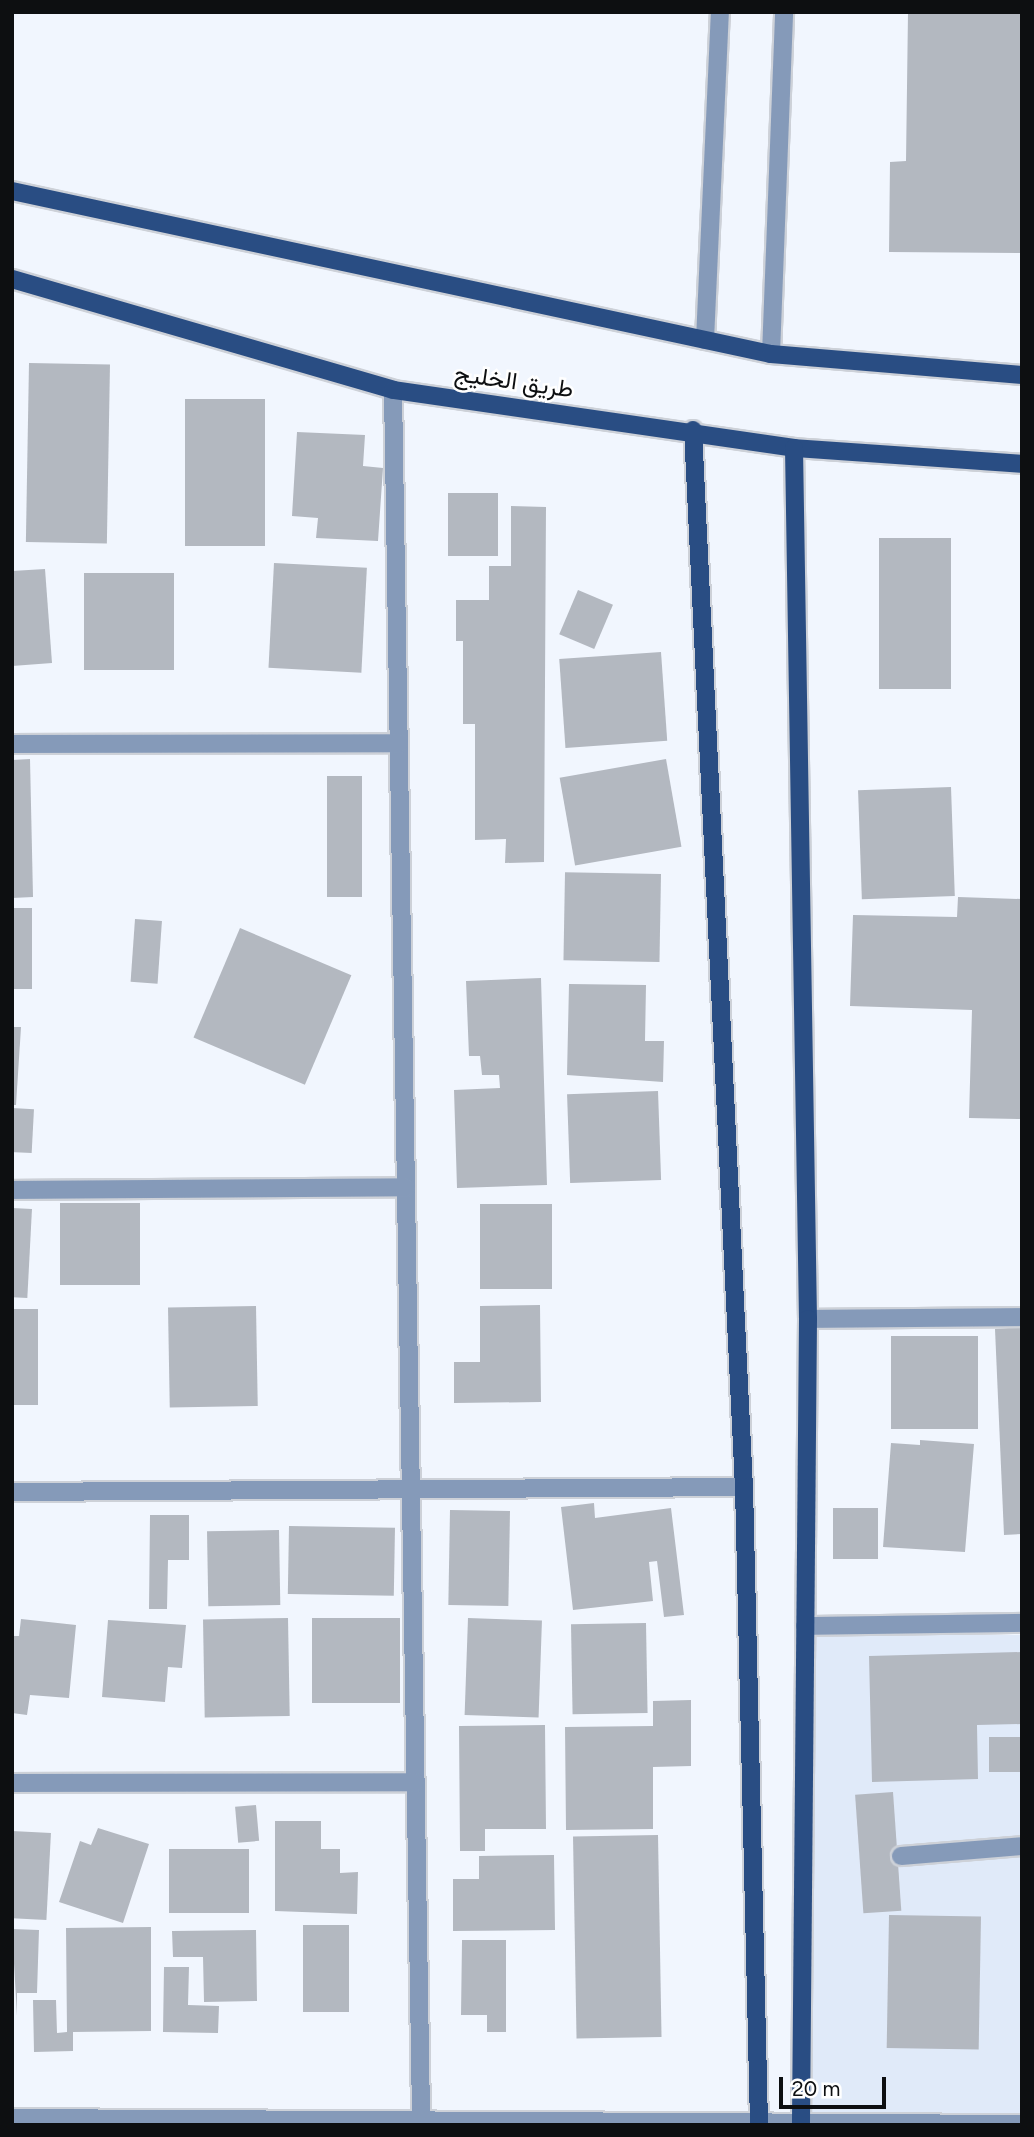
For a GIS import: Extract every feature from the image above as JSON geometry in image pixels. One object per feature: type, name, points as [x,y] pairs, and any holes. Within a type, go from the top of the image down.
[{"type":"main road","points":[[12,191],[771,354],[1022,375]]},
{"type":"main road","name":"طريق الخليج","points":[[12,279],[393,390],[693,430],[794,449],[1022,464]]},
{"type":"main road","points":[[693,430],[744,1487],[759,2122]]},
{"type":"main road","points":[[794,449],[808,1320],[801,2122]]},
{"type":"street","points":[[705,340],[720,12]]},
{"type":"street","points":[[771,354],[784,12]]},
{"type":"street","points":[[393,390],[421,2119]]},
{"type":"street","points":[[12,744],[399,743]]},
{"type":"street","points":[[12,1190],[406,1187]]},
{"type":"street","points":[[808,1320],[1022,1318]]},
{"type":"street","points":[[12,1492],[411,1487],[744,1487]]},
{"type":"street","points":[[805,1626],[1022,1622]]},
{"type":"street","points":[[12,1783],[415,1782]]},
{"type":"street","points":[[901,1856],[1022,1846]]},
{"type":"street","points":[[12,2118],[1022,2123]]},
{"type":"shaded area","points":[[812,1635],[1022,1635],[1022,2125],[812,2125]]},
{"type":"building","points":[[908,12],[1022,12],[1022,253],[889,252],[890,162],[906,161]]},
{"type":"building","points":[[29,363],[110,364],[107,543],[26,542]]},
{"type":"building","points":[[185,399],[265,399],[265,546],[185,546]]},
{"type":"building","points":[[297,432],[365,435],[363,466],[383,468],[378,541],[316,538],[318,518],[292,516]]},
{"type":"building","points":[[448,493],[498,493],[498,556],[448,556]]},
{"type":"building","points":[[511,506],[546,507],[544,862],[505,863],[506,839],[475,840],[475,724],[463,724],[463,641],[456,641],[456,600],[489,600],[489,566],[511,566]]},
{"type":"building","points":[[879,538],[951,538],[951,689],[879,689]]},
{"type":"building","points":[[274,563],[367,568],[361,673],[269,668]]},
{"type":"building","points":[[45,569],[52,663],[12,666],[12,571]]},
{"type":"building","points":[[84,573],[174,573],[174,670],[84,670]]},
{"type":"building","points":[[578,590],[613,605],[594,649],[559,634]]},
{"type":"building","points":[[661,652],[667,741],[565,748],[559,659]]},
{"type":"building","points":[[30,759],[33,897],[12,898],[12,760]]},
{"type":"building","points":[[666,759],[681,847],[575,865],[560,778]]},
{"type":"building","points":[[327,776],[362,776],[362,897],[327,897]]},
{"type":"building","points":[[951,787],[955,896],[862,899],[858,790]]},
{"type":"building","points":[[565,872],[661,874],[659,962],[563,960]]},
{"type":"building","points":[[958,897],[1022,899],[1022,1119],[969,1118],[972,1010],[850,1006],[853,915],[957,917]]},
{"type":"building","points":[[12,908],[32,908],[32,989],[12,989]]},
{"type":"building","points":[[135,919],[162,921],[158,984],[131,982]]},
{"type":"building","points":[[240,928],[351,975],[305,1085],[194,1038]]},
{"type":"building","points":[[541,978],[547,1185],[457,1188],[454,1090],[500,1088],[499,1075],[482,1075],[480,1056],[469,1056],[466,981]]},
{"type":"building","points":[[569,984],[646,985],[645,1041],[664,1041],[663,1082],[567,1075]]},
{"type":"building","points":[[12,1027],[21,1027],[16,1105],[12,1105]]},
{"type":"building","points":[[658,1091],[661,1180],[570,1183],[567,1094]]},
{"type":"building","points":[[12,1108],[34,1109],[32,1153],[12,1152]]},
{"type":"building","points":[[60,1203],[140,1203],[140,1285],[60,1285]]},
{"type":"building","points":[[480,1204],[552,1204],[552,1289],[480,1289]]},
{"type":"building","points":[[12,1208],[32,1209],[27,1298],[12,1297]]},
{"type":"building","points":[[540,1305],[541,1402],[454,1403],[454,1362],[480,1362],[480,1306]]},
{"type":"building","points":[[256,1306],[258,1406],[170,1408],[168,1308]]},
{"type":"building","points":[[12,1309],[38,1309],[38,1405],[12,1405]]},
{"type":"building","points":[[1022,1327],[1022,1534],[1004,1535],[995,1329]]},
{"type":"building","points":[[891,1336],[978,1336],[978,1429],[891,1429]]},
{"type":"building","points":[[920,1440],[974,1444],[965,1552],[883,1547],[891,1443],[920,1445]]},
{"type":"building","points":[[594,1503],[595,1518],[671,1508],[684,1615],[664,1617],[657,1561],[649,1562],[653,1601],[573,1610],[561,1507]]},
{"type":"building","points":[[833,1508],[878,1508],[878,1559],[833,1559]]},
{"type":"building","points":[[450,1510],[510,1511],[508,1606],[448,1605]]},
{"type":"building","points":[[150,1515],[189,1515],[189,1560],[168,1560],[167,1609],[149,1609]]},
{"type":"building","points":[[289,1526],[395,1528],[394,1596],[288,1594]]},
{"type":"building","points":[[279,1530],[280,1605],[208,1606],[207,1531]]},
{"type":"building","points":[[288,1618],[290,1716],[205,1717],[203,1619]]},
{"type":"building","points":[[312,1618],[400,1618],[400,1703],[312,1703]]},
{"type":"building","points":[[468,1618],[542,1621],[539,1718],[465,1715]]},
{"type":"building","points":[[21,1619],[76,1625],[69,1698],[30,1695],[27,1715],[12,1713],[12,1636],[19,1636]]},
{"type":"building","points":[[108,1620],[186,1625],[182,1668],[168,1667],[165,1702],[102,1697]]},
{"type":"building","points":[[646,1623],[648,1713],[573,1714],[571,1624]]},
{"type":"building","points":[[1022,1652],[1022,1724],[977,1725],[978,1779],[872,1782],[869,1656]]},
{"type":"building","points":[[691,1700],[691,1766],[653,1767],[653,1829],[566,1830],[565,1727],[653,1726],[653,1701]]},
{"type":"building","points":[[545,1725],[546,1829],[485,1829],[485,1851],[460,1851],[459,1726]]},
{"type":"building","points":[[989,1737],[1022,1737],[1022,1772],[989,1772]]},
{"type":"building","points":[[893,1792],[901,1911],[863,1913],[855,1795]]},
{"type":"building","points":[[256,1805],[259,1841],[238,1843],[235,1807]]},
{"type":"building","points":[[275,1821],[321,1821],[321,1849],[340,1849],[340,1873],[358,1872],[357,1914],[275,1911]]},
{"type":"building","points":[[98,1828],[149,1844],[123,1923],[59,1902],[80,1841],[91,1845]]},
{"type":"building","points":[[12,1831],[51,1833],[46,1920],[12,1918]]},
{"type":"building","points":[[658,1835],[662,2037],[577,2038],[573,1836]]},
{"type":"building","points":[[169,1849],[249,1849],[249,1913],[169,1913]]},
{"type":"building","points":[[554,1855],[555,1930],[453,1931],[453,1879],[479,1879],[479,1856]]},
{"type":"building","points":[[889,1915],[981,1917],[979,2050],[887,2048]]},
{"type":"building","points":[[303,1925],[349,1925],[349,2012],[303,2012]]},
{"type":"building","points":[[151,1927],[151,2031],[73,2032],[73,2051],[34,2052],[33,2000],[56,2000],[57,2033],[67,2032],[66,1928]]},
{"type":"building","points":[[12,1929],[39,1930],[37,1993],[17,1993],[17,2016]]},
{"type":"building","points":[[256,1930],[257,2001],[204,2002],[203,1957],[173,1957],[172,1931]]},
{"type":"building","points":[[462,1940],[506,1940],[506,2032],[487,2032],[487,2015],[461,2015]]},
{"type":"building","points":[[164,1967],[189,1967],[188,2005],[219,2006],[218,2033],[163,2032]]}]
